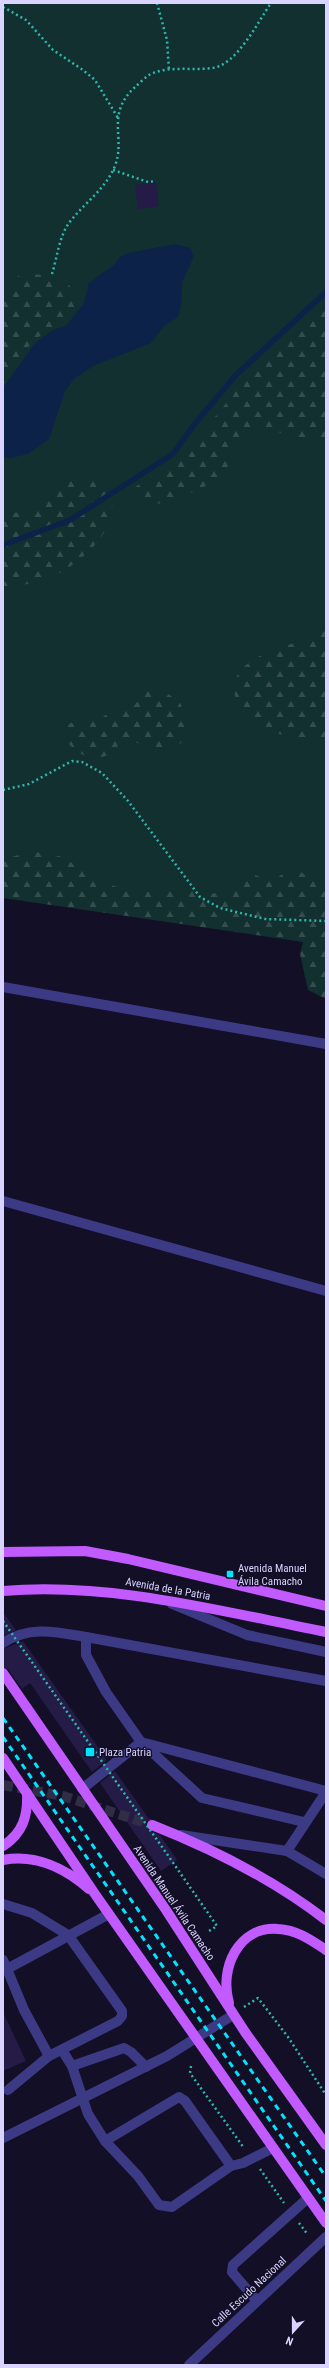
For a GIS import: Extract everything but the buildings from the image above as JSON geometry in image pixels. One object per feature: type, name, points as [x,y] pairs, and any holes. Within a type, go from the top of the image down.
[{"type":"main road","points":[[3,1552],[85,1551],[128,1559],[326,1606]]},
{"type":"main road","name":"Avenida de la Patria","points":[[3,1591],[58,1588],[110,1591],[164,1600],[326,1632]]},
{"type":"main road","name":"Avenida Manuel Ávila Camacho","points":[[3,1673],[170,1916],[233,2015],[326,2145]]},
{"type":"main road","points":[[3,1758],[97,1897],[326,2223]]},
{"type":"main road","points":[[3,1846],[11,1840],[23,1826],[27,1811],[27,1793]]},
{"type":"main road","points":[[152,1825],[177,1835],[276,1886],[326,1920]]},
{"type":"main road","points":[[3,1860],[25,1858],[46,1863],[70,1875],[97,1897]]},
{"type":"main road","points":[[233,2015],[228,1998],[227,1973],[234,1953],[244,1940],[254,1933],[266,1929],[297,1932],[326,1950]]},
{"type":"street","points":[[3,987],[326,1044]]},
{"type":"street","points":[[3,1201],[326,1291]]},
{"type":"street","points":[[164,1600],[247,1635],[326,1652]]},
{"type":"street","points":[[3,1644],[10,1638],[30,1632],[50,1631],[326,1681]]},
{"type":"street","points":[[86,1637],[86,1655],[106,1692],[141,1742],[202,1798],[304,1822]]},
{"type":"street","points":[[82,1789],[141,1742]]},
{"type":"street","points":[[141,1742],[326,1791],[304,1822],[287,1851]]},
{"type":"street","points":[[177,1835],[287,1851],[326,1874]]},
{"type":"street","points":[[3,1904],[32,1913],[68,1935],[122,2011],[122,2016],[118,2021],[49,2056],[8,2090]]},
{"type":"street","points":[[49,2056],[24,2010],[5,1964],[109,1914]]},
{"type":"street","points":[[3,2138],[146,2067],[233,2015]]},
{"type":"street","points":[[72,2066],[124,2048],[131,2052],[146,2067]]},
{"type":"street","points":[[62,2050],[72,2066],[84,2098],[88,2114],[105,2140],[138,2176],[159,2205],[166,2208],[172,2207],[231,2166],[243,2163],[273,2148]]},
{"type":"street","points":[[105,2140],[179,2097],[185,2102],[231,2166]]},
{"type":"street","points":[[257,2301],[232,2272],[233,2265],[308,2198]]},
{"type":"street","name":"Calle Escudo Nacional","points":[[189,2365],[326,2237]]},
{"type":"path","points":[[157,3],[167,40],[170,70]]},
{"type":"path","points":[[52,274],[68,224],[109,179],[116,164],[120,105],[131,91],[149,75],[170,70],[212,68],[225,64],[237,53],[272,3]]},
{"type":"path","points":[[3,7],[26,20],[53,50],[95,80],[118,119]]},
{"type":"path","points":[[113,170],[148,182],[156,181]]},
{"type":"path","points":[[3,790],[29,784],[72,761],[82,762],[102,773],[128,801],[200,897],[220,908],[265,919],[326,921]]},
{"type":"path","points":[[3,1621],[217,1926],[209,1931]]},
{"type":"path","points":[[233,2015],[258,1998],[288,2037],[326,2095]]},
{"type":"green space","points":[[3,3],[326,3],[326,941],[3,891]]},
{"type":"green space","points":[[30,274],[50,276],[61,280],[71,287],[76,293],[72,315],[68,321],[44,334],[31,344],[22,355],[3,385],[3,295],[19,275]]},
{"type":"green space","points":[[326,307],[326,438],[307,443],[257,424],[248,429],[242,435],[225,470],[214,481],[176,499],[158,504],[145,502],[139,496],[135,487],[161,470],[197,439],[236,391]]},
{"type":"green space","points":[[71,479],[93,480],[112,495],[111,517],[102,536],[86,554],[58,574],[32,583],[3,586],[3,512],[15,513],[34,509],[48,500]]},
{"type":"green space","points":[[326,628],[326,739],[280,734],[268,731],[249,720],[242,711],[235,697],[234,686],[237,676],[244,667],[253,660],[276,649],[314,638]]},
{"type":"green space","points":[[150,690],[166,692],[181,704],[185,724],[185,739],[175,748],[165,752],[160,752],[131,741],[127,741],[121,743],[109,754],[96,758],[78,752],[72,748],[64,738],[68,725],[77,719],[100,719],[115,708],[135,705],[141,696]]},
{"type":"green space","points":[[31,852],[48,853],[62,857],[77,866],[92,870],[100,875],[105,883],[133,892],[155,892],[178,887],[192,887],[209,894],[224,892],[249,872],[271,882],[287,871],[292,870],[302,873],[326,889],[326,999],[308,990],[300,954],[303,942],[3,898],[3,859]]},
{"type":"water","points":[[176,244],[190,248],[194,256],[182,282],[181,305],[178,317],[164,326],[151,343],[93,366],[74,379],[65,391],[49,439],[28,454],[10,458],[3,457],[3,388],[35,343],[53,330],[66,326],[84,303],[89,283],[115,264],[120,257],[128,253]]},
{"type":"waterway","points":[[3,545],[70,520],[173,454],[193,426],[235,376],[326,292]]},
{"type":"tunnel","points":[[3,1785],[63,1796],[152,1825]]},
{"type":"railway","points":[[3,1718],[326,2177]]},
{"type":"railway","points":[[3,1737],[326,2201]]},
{"type":"place","name":"Avenida Manuel Ávila Camacho","points":[[230,1574]]},
{"type":"place","name":"Plaza Patria","points":[[90,1752]]}]
